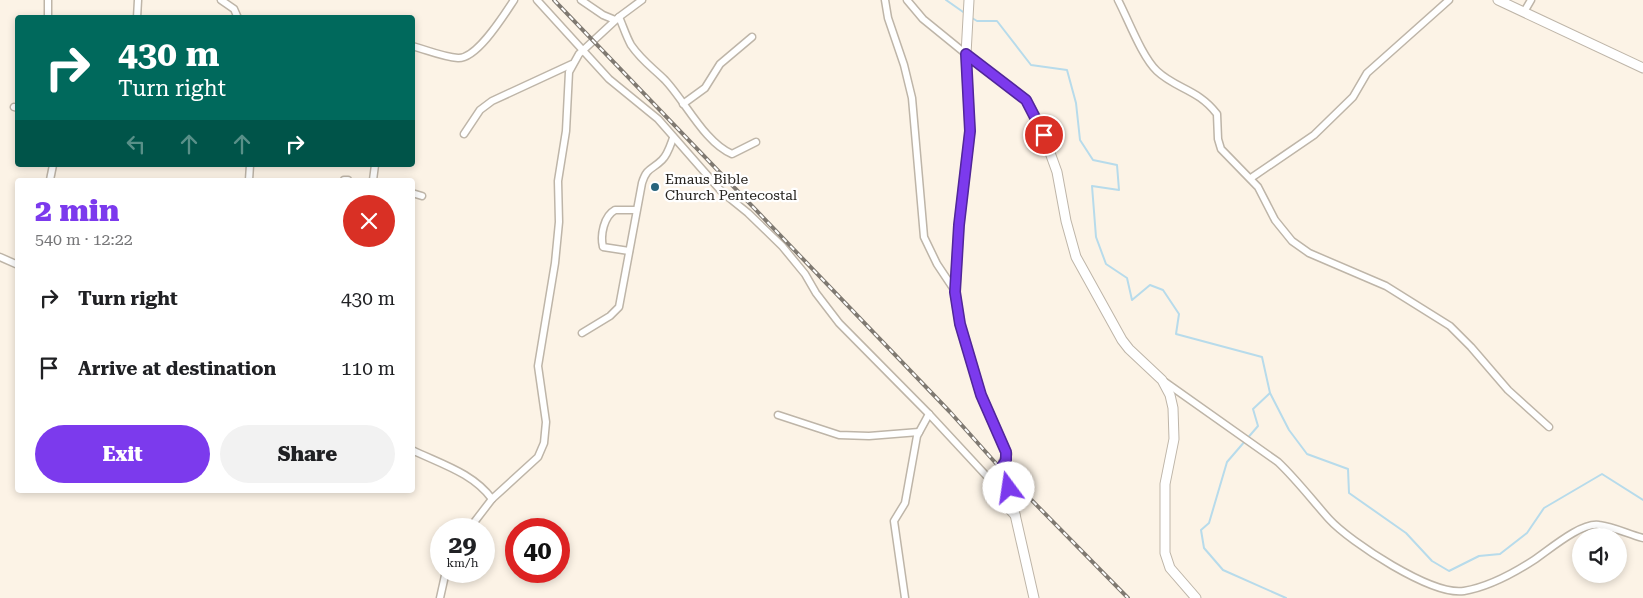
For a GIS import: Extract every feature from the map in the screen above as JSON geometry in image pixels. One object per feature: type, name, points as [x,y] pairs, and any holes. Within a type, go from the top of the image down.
[{"type":"street","points":[[48,0],[48,15]]},
{"type":"street","points":[[137,15],[138,0]]},
{"type":"street","points":[[222,0],[234,9],[237,15]]},
{"type":"street","points":[[415,47],[448,56],[468,57],[477,50],[514,0]]},
{"type":"street","points":[[537,0],[610,78],[658,119],[673,138],[704,168],[722,192],[753,217],[782,246],[805,274],[833,317],[930,414],[994,484],[1001,500],[1015,515]]},
{"type":"street","points":[[581,0],[603,15],[617,18],[637,53],[651,69],[666,81],[698,125],[730,154],[756,142]]},
{"type":"street","points":[[477,518],[492,499],[542,452],[544,443],[546,422],[538,366],[555,263],[559,222],[558,181],[566,131],[568,76],[572,64],[584,50],[617,18],[642,0]]},
{"type":"street","points":[[886,0],[888,18],[904,65],[912,98],[924,237],[937,264],[955,292]]},
{"type":"street","points":[[907,0],[923,19],[966,49],[1026,100],[1032,110],[1057,172],[1070,238],[1082,270],[1129,349],[1162,380],[1240,435],[1292,475],[1336,526],[1415,578],[1450,590],[1465,591],[1498,580],[1589,525],[1601,525],[1643,538]]},
{"type":"street","points":[[969,0],[966,49],[970,131],[959,225],[955,292],[960,324],[981,395],[1006,452],[1006,460],[994,484]]},
{"type":"street","points":[[1118,0],[1153,67],[1167,79],[1191,90],[1212,108],[1218,120],[1217,136],[1221,149],[1251,178],[1275,220],[1292,241],[1315,256],[1386,286],[1450,326],[1508,390],[1549,427]]},
{"type":"street","points":[[1251,178],[1314,136],[1353,98],[1364,77],[1450,0]]},
{"type":"street","points":[[1498,0],[1643,68]]},
{"type":"street","points":[[1524,12],[1531,0]]},
{"type":"street","points":[[683,104],[705,88],[720,64],[752,37]]},
{"type":"street","points":[[464,134],[486,105],[572,64]]},
{"type":"street","points":[[582,334],[610,316],[619,307],[644,176],[647,170],[663,158],[673,138]]},
{"type":"street","points":[[415,194],[422,196]]},
{"type":"street","points":[[629,251],[603,247],[605,222],[610,213],[615,210],[636,210]]},
{"type":"street","points":[[0,257],[15,264]]},
{"type":"street","points":[[1162,380],[1170,395],[1174,418],[1174,445],[1165,484],[1165,553],[1170,568],[1196,598]]},
{"type":"street","points":[[905,598],[894,521],[905,503],[919,432],[930,414]]},
{"type":"street","points":[[778,415],[839,435],[869,436],[919,432]]},
{"type":"street","points":[[415,451],[470,478],[481,486],[492,499]]},
{"type":"street","points":[[1000,470],[1009,488],[1034,598]]},
{"type":"street","points":[[440,598],[443,583]]},
{"type":"waterway","points":[[946,0],[966,14]]},
{"type":"waterway","points":[[972,18],[977,21],[997,21],[1031,65],[1067,70],[1076,103],[1080,140],[1093,160],[1117,165],[1119,190],[1092,186],[1096,237],[1106,264],[1127,278],[1132,300],[1150,285],[1163,290],[1179,314],[1176,334],[1262,357],[1270,393],[1289,430],[1307,454],[1348,469],[1349,493],[1406,533],[1432,561],[1449,571],[1479,556],[1500,554],[1527,533],[1544,508],[1602,474],[1643,500]]},
{"type":"waterway","points":[[1270,393],[1253,409],[1258,426],[1227,462],[1209,523],[1201,530],[1204,548],[1223,570],[1286,598]]},
{"type":"railway","points":[[554,0],[950,412],[1001,469],[1128,598]]},
{"type":"place","name":"Emaus Bible Church Pentecostal","points":[[655,187]]},
{"type":"route","points":[[1009,488],[1000,470],[1007,454],[981,395],[960,324],[955,292],[959,225],[970,143],[966,54],[1026,100],[1044,135]]}]
